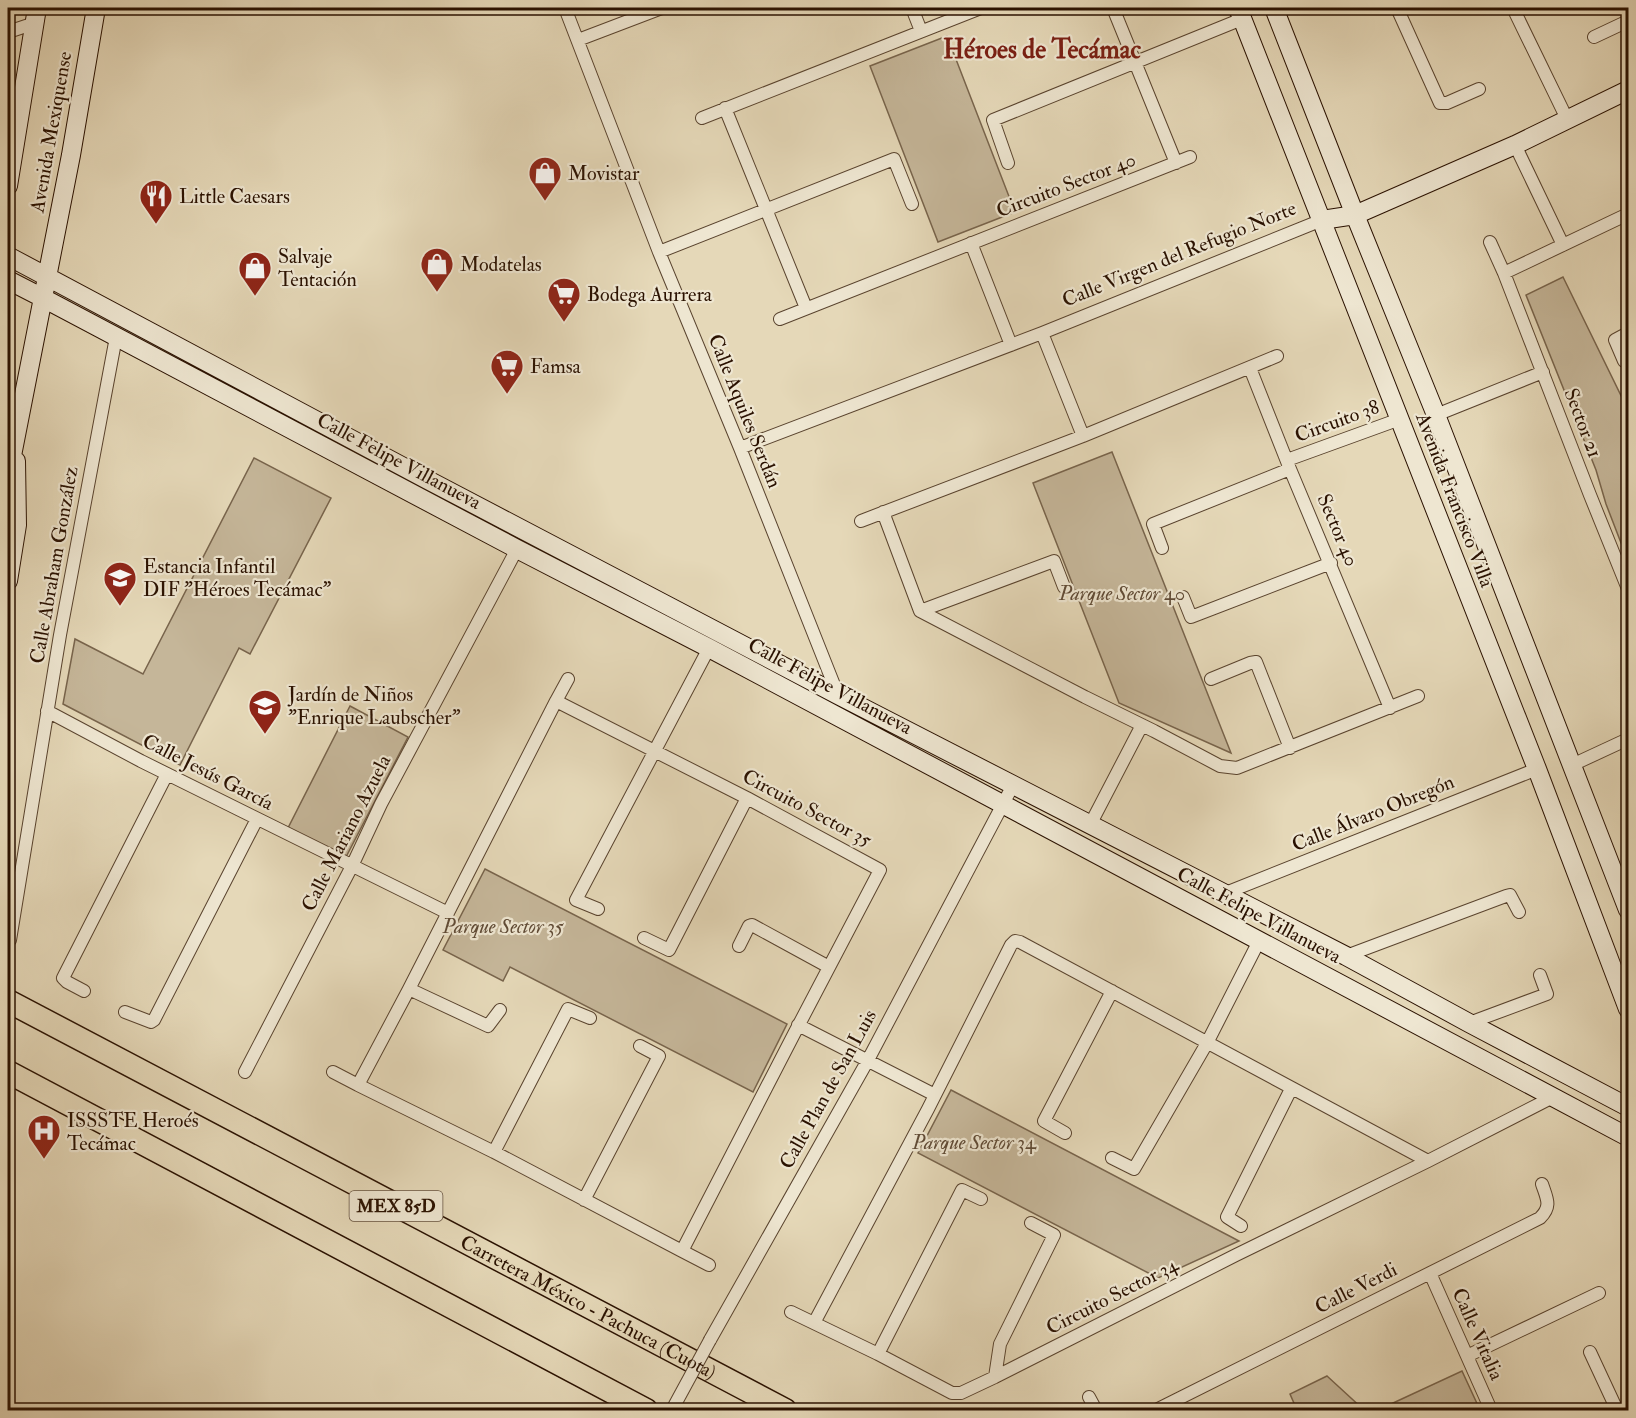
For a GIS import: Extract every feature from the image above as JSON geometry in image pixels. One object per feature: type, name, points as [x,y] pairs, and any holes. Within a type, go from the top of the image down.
[{"type":"highway","name":"Carretera México - Pachuca (Cuota)","points":[[8,1001],[785,1410]]},
{"type":"highway","name":"MEX 85D","points":[[8,1072],[646,1410]]},
{"type":"main road","name":"Avenida Mexiquense","points":[[8,476],[71,155],[96,8]]},
{"type":"main road","name":"Avenida Francisco Villa","points":[[1274,8],[1629,910]]},
{"type":"main road","name":"Avenida Francisco Villa","points":[[1240,13],[1629,1009]]},
{"type":"main road","name":"Avenida Mexiquense","points":[[8,186],[36,15]]},
{"type":"main road","name":"Calle Virgen del Refugio Norte","points":[[1322,220],[1355,215],[1568,121],[1629,90]]},
{"type":"main road","name":"Calle Felipe Villanueva","points":[[8,256],[426,479],[1002,804],[1629,1137]]},
{"type":"main road","name":"Calle Felipe Villanueva","points":[[8,280],[709,648],[736,652],[838,695],[1346,956],[1629,1107]]},
{"type":"main road","points":[[8,581],[17,525],[16,434]]},
{"type":"street","name":"Calle Aquiles Serdán","points":[[565,8],[659,252],[838,695]]},
{"type":"street","points":[[578,40],[662,8]]},
{"type":"street","points":[[912,8],[921,31]]},
{"type":"street","points":[[702,118],[981,8]]},
{"type":"street","points":[[1113,8],[1176,163]]},
{"type":"street","points":[[1397,8],[1440,103],[1447,103],[1479,89]]},
{"type":"street","points":[[1513,8],[1568,121]]},
{"type":"street","points":[[1008,163],[993,120],[1135,63],[1240,13]]},
{"type":"street","points":[[8,32],[36,15]]},
{"type":"street","points":[[1594,37],[1629,21]]},
{"type":"street","points":[[725,108],[806,308]]},
{"type":"street","points":[[1515,145],[1563,245]]},
{"type":"street","name":"Circuito Sector 40","points":[[780,319],[1190,157]]},
{"type":"street","points":[[659,252],[894,159],[912,204]]},
{"type":"street","points":[[1504,273],[1629,214]]},
{"type":"street","name":"Calle Virgen del Refugio Norte","points":[[740,448],[1042,333],[1322,220]]},
{"type":"street","name":"Sector 21","points":[[1490,242],[1629,589]]},
{"type":"street","points":[[971,243],[1011,345]]},
{"type":"street","points":[[1042,333],[1083,435]]},
{"type":"street","points":[[1624,361],[1615,340],[1629,333]]},
{"type":"street","name":"Calle Abraham González","points":[[8,942],[47,711],[116,336]]},
{"type":"street","points":[[861,521],[1083,435],[1277,356]]},
{"type":"street","name":"Sector 40","points":[[1250,368],[1390,708]]},
{"type":"street","name":"Sector 21","points":[[1436,415],[1543,372]]},
{"type":"street","name":"Circuito 38","points":[[1162,548],[1153,524],[1400,419]]},
{"type":"street","points":[[884,512],[920,611],[1220,766],[1238,768],[1418,696]]},
{"type":"street","name":"Calle Mariano Azuela","points":[[245,1071],[352,866],[407,754],[517,549]]},
{"type":"street","points":[[920,611],[1054,561],[1064,587]]},
{"type":"street","points":[[1183,597],[1191,617],[1331,563]]},
{"type":"street","points":[[598,909],[576,900],[709,648]]},
{"type":"street","points":[[1211,679],[1256,662],[1290,748]]},
{"type":"street","points":[[358,1085],[568,679]]},
{"type":"street","name":"Circuito Sector 35","points":[[556,701],[655,750],[880,870],[682,1251]]},
{"type":"street","name":"Calle Jesús García","points":[[47,711],[352,866]]},
{"type":"street","points":[[1090,825],[1142,726]]},
{"type":"street","points":[[1572,765],[1629,739]]},
{"type":"street","name":"Calle Álvaro Obregón","points":[[1223,894],[1537,769]]},
{"type":"street","points":[[84,991],[63,978],[167,774]]},
{"type":"street","name":"Calle Plan de San Luis","points":[[672,1410],[868,1060],[1013,785]]},
{"type":"street","points":[[644,938],[669,950],[747,798]]},
{"type":"street","points":[[125,1012],[147,1021],[153,1020],[257,819]]},
{"type":"street","points":[[352,866],[448,913]]},
{"type":"street","points":[[1346,956],[1506,896],[1512,897],[1519,912]]},
{"type":"street","points":[[739,946],[752,924],[829,967]]},
{"type":"street","points":[[1112,1158],[1134,1169],[1207,1042],[1259,940]]},
{"type":"street","points":[[814,1323],[1015,941],[1428,1161]]},
{"type":"street","points":[[1468,1023],[1547,994],[1540,975]]},
{"type":"street","points":[[409,988],[488,1026],[500,1010]]},
{"type":"street","points":[[1065,1133],[1044,1121],[1112,991]]},
{"type":"street","points":[[494,1152],[568,1009],[590,1018]]},
{"type":"street","points":[[798,1025],[935,1095]]},
{"type":"street","points":[[584,1200],[659,1056],[640,1046]]},
{"type":"street","points":[[333,1072],[494,1152],[709,1265]]},
{"type":"street","points":[[1241,1226],[1228,1219],[1228,1214],[1291,1089]]},
{"type":"street","name":"Circuito Sector 34","points":[[791,1312],[952,1393],[961,1393],[1553,1097]]},
{"type":"street","name":"Calle Verdi","points":[[1156,1410],[1540,1218],[1546,1212],[1548,1202],[1542,1184]]},
{"type":"street","points":[[878,1354],[962,1190],[981,1199]]},
{"type":"street","points":[[995,1377],[1000,1344],[1054,1235],[1031,1222]]},
{"type":"street","name":"Calle Vitalia","points":[[1430,1273],[1491,1410]]},
{"type":"street","points":[[1467,1356],[1599,1293]]},
{"type":"street","points":[[1590,1352],[1617,1410]]},
{"type":"street","points":[[1089,1397],[1096,1410]]},
{"type":"green space","points":[[947,36],[1015,212],[938,242],[870,66]]},
{"type":"green space","points":[[1563,277],[1628,410],[1628,561],[1606,504],[1596,470],[1526,295]]},
{"type":"green space","name":"Parque Sector 40","points":[[1112,452],[1231,753],[1119,703],[1033,483]]},
{"type":"green space","points":[[254,458],[331,498],[250,654],[239,648],[180,765],[63,704],[75,639],[143,674]]},
{"type":"green space","points":[[350,706],[408,737],[346,857],[288,828]]},
{"type":"green space","name":"Parque Sector 35","points":[[485,869],[787,1024],[753,1092],[510,967],[503,981],[443,950]]},
{"type":"green space","name":"Parque Sector 34","points":[[951,1090],[1239,1241],[1158,1278],[918,1153]]},
{"type":"green space","points":[[1462,1371],[1480,1410],[1378,1410]]},
{"type":"green space","points":[[1327,1376],[1364,1410],[1297,1410],[1290,1394]]},
{"type":"place","name":"Movistar","points":[[545,202]]},
{"type":"place","name":"Little Caesars","points":[[156,225]]},
{"type":"place","name":"Modatelas","points":[[437,293]]},
{"type":"place","name":"Salvaje Tentación","points":[[255,297]]},
{"type":"place","name":"Bodega Aurrera","points":[[564,323]]},
{"type":"place","name":"Famsa","points":[[507,395]]},
{"type":"place","name":"Estancia Infantil DIF \"Héroes Tecámac\"","points":[[120,607]]},
{"type":"place","name":"Jardín de Niños \"Enrique Laubscher\"","points":[[265,735]]},
{"type":"place","name":"ISSSTE Heroés Tecámac","points":[[44,1160]]},
{"type":"district","name":"Héroes de Tecámac","points":[[1042,50]]}]
